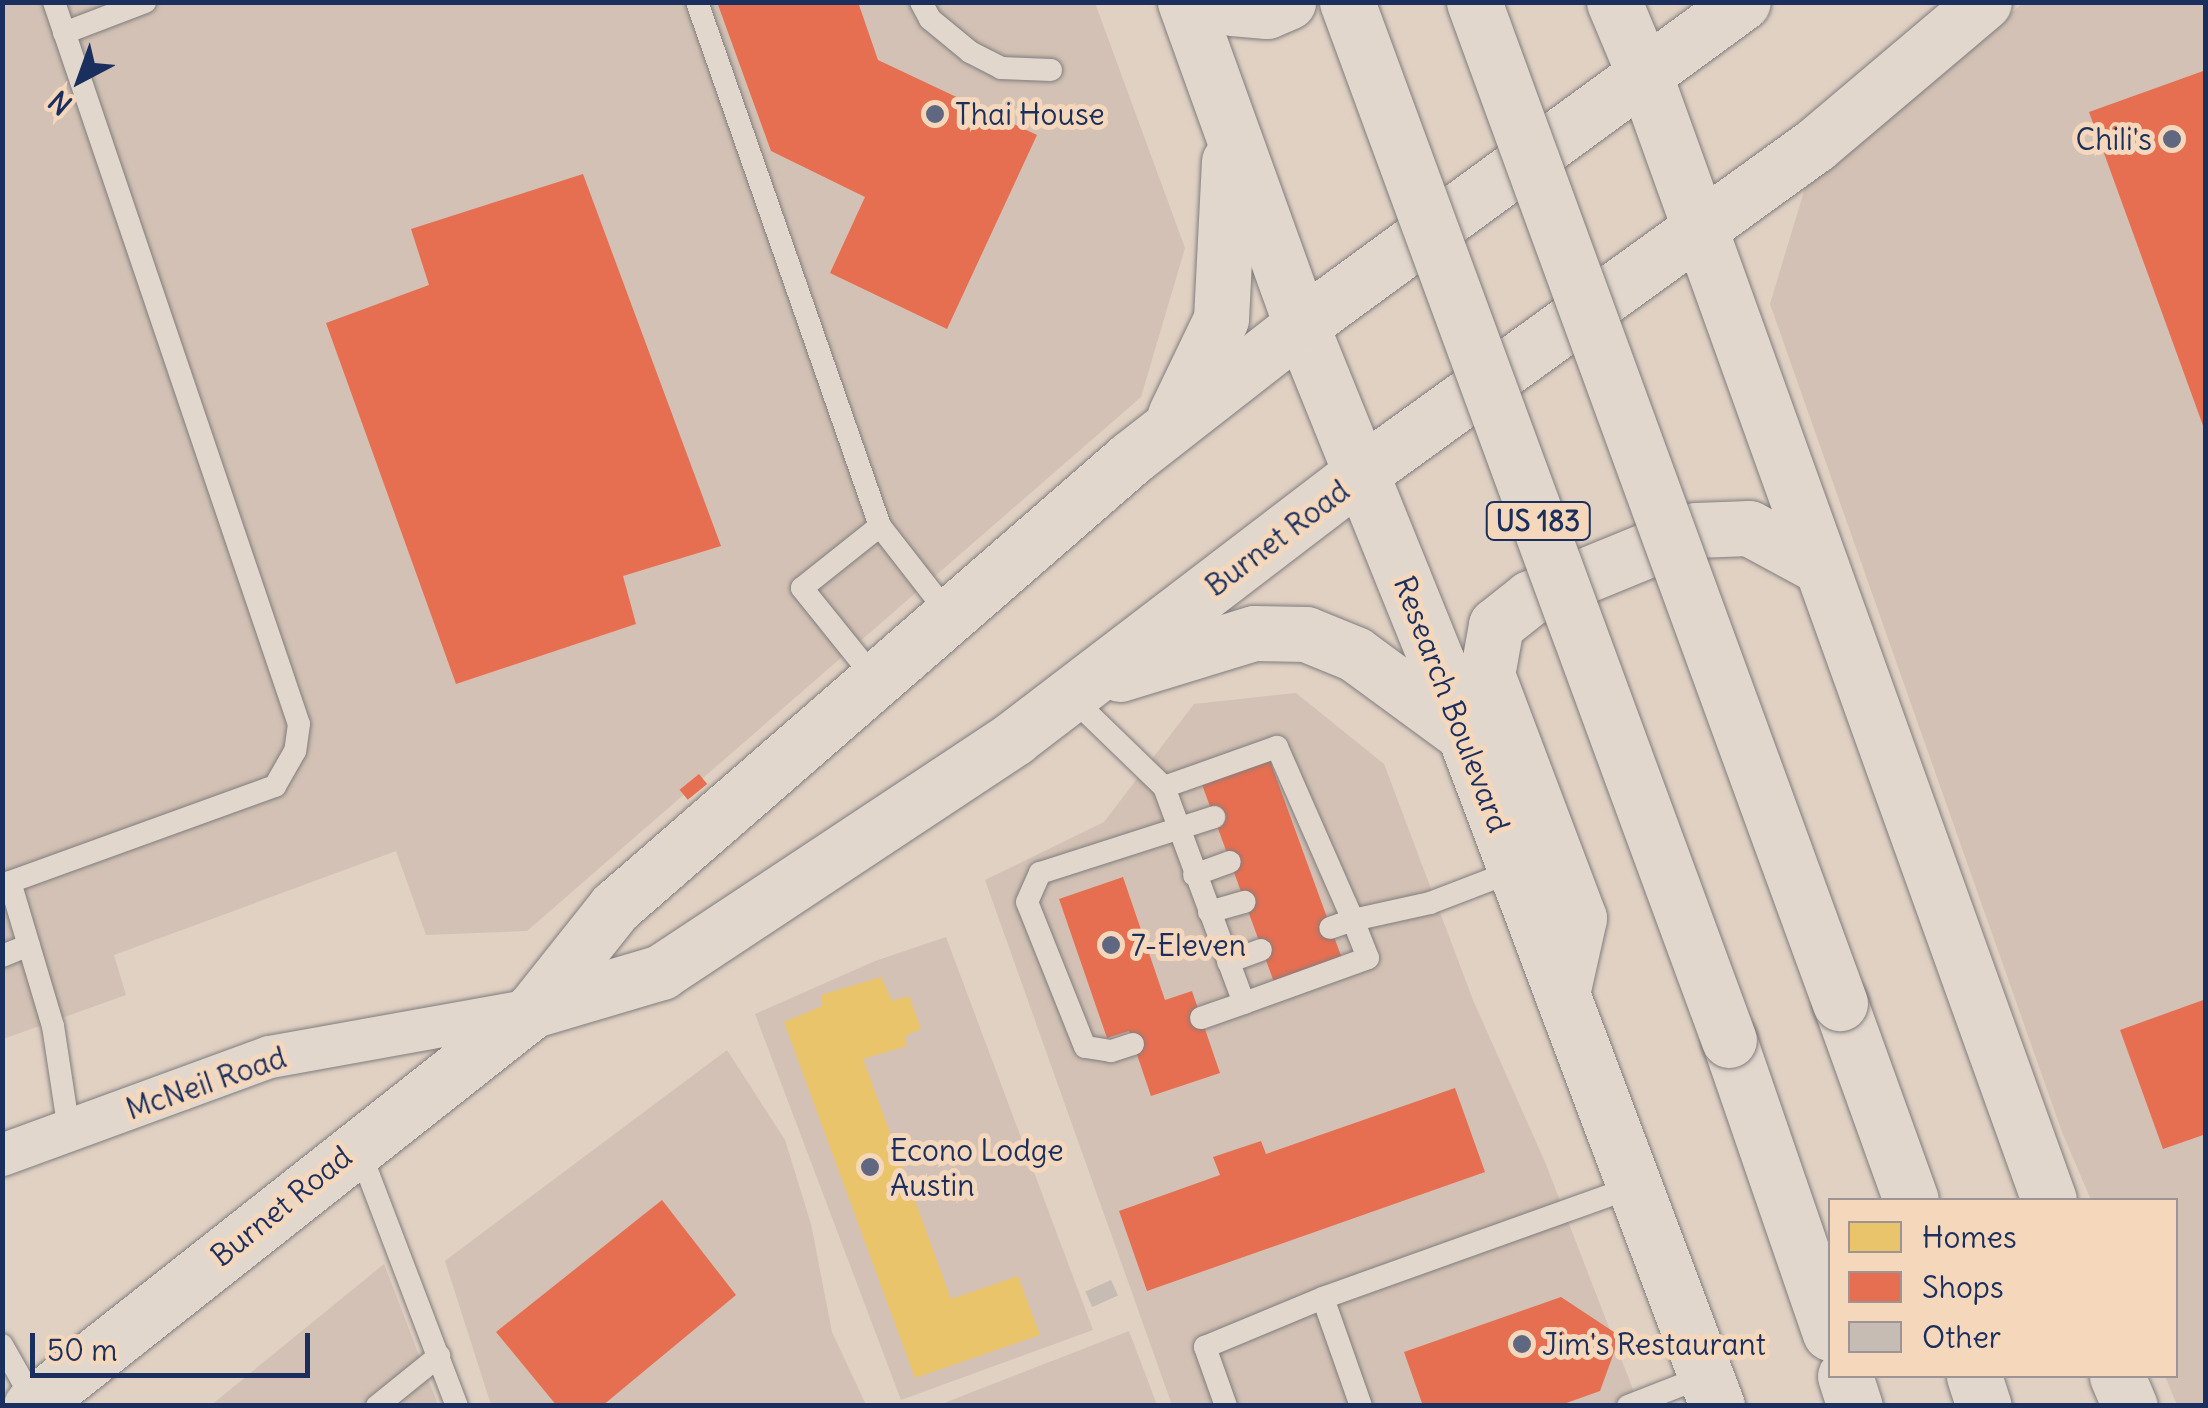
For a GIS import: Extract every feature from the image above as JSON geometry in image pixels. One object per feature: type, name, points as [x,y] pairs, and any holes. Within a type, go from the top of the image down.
[{"type":"main road","name":"Research Boulevard","points":[[1185,2],[1301,325],[1464,734],[1711,1391]]},
{"type":"main road","points":[[1226,2],[1232,8],[1268,11],[1288,2]]},
{"type":"main road","name":"US 183","points":[[1347,2],[1729,1040],[1828,1328]]},
{"type":"main road","points":[[1474,2],[1910,1198]]},
{"type":"main road","points":[[1614,2],[1645,76],[2047,1198]]},
{"type":"main road","name":"Burnet Road","points":[[33,1404],[533,1010],[615,907],[1168,430],[1301,325],[1743,2]]},
{"type":"main road","name":"Burnet Road","points":[[533,1010],[662,972],[1014,738],[1361,474],[1816,144],[1984,2]]},
{"type":"main road","points":[[1168,430],[1221,318],[1230,134]]},
{"type":"main road","points":[[1562,994],[1579,918],[1487,675],[1496,625],[1530,598],[1696,530],[1748,528],[1821,567]]},
{"type":"main road","points":[[1077,691],[1254,633],[1306,634],[1355,654],[1464,734]]},
{"type":"main road","points":[[1846,1378],[1855,1406]]},
{"type":"main road","points":[[1975,1378],[1984,1406]]},
{"type":"main road","points":[[2118,1378],[2130,1406]]},
{"type":"street","name":"McNeil Road","points":[[2,1155],[270,1057],[533,1010]]},
{"type":"lane","points":[[54,2],[298,724],[295,751],[275,786],[10,882],[52,1026],[69,1130]]},
{"type":"lane","points":[[64,32],[145,2]]},
{"type":"lane","points":[[698,2],[880,526],[950,616]]},
{"type":"lane","points":[[921,2],[930,19],[970,52],[1002,68],[1051,70]]},
{"type":"lane","points":[[876,680],[802,588],[880,526]]},
{"type":"lane","points":[[1077,691],[1164,787],[1176,829],[1244,1003]]},
{"type":"lane","points":[[1164,787],[1277,746],[1289,790],[1324,877],[1353,920],[1368,958],[1202,1018]]},
{"type":"lane","points":[[1133,1044],[1111,1052],[1085,1046],[1027,902],[1040,873],[1214,817]]},
{"type":"lane","points":[[1194,875],[1230,862]]},
{"type":"lane","points":[[1330,928],[1430,903],[1516,870]]},
{"type":"lane","points":[[1209,912],[1245,902]]},
{"type":"lane","points":[[2,956],[29,946]]},
{"type":"lane","points":[[1228,962],[1261,950]]},
{"type":"lane","points":[[358,1146],[457,1406]]},
{"type":"lane","points":[[1226,1406],[1205,1347],[1323,1298],[1634,1186]]},
{"type":"lane","points":[[1323,1298],[1360,1406]]},
{"type":"lane","points":[[2,1345],[33,1404]]},
{"type":"lane","points":[[377,1406],[438,1356]]},
{"type":"lane","points":[[1628,1406],[1711,1391]]},
{"type":"shaded area","points":[[2,3],[1095,3],[1185,248],[1141,397],[527,931],[426,935],[396,851],[114,955],[126,995],[3,1039]]},
{"type":"shaded area","points":[[2023,3],[2205,3],[2205,1405],[2177,1405],[2166,1378],[2178,1378],[2178,1198],[2090,1198],[2062,1132],[1770,304],[1805,188]]},
{"type":"shaded area","points":[[1296,693],[1384,764],[1473,1000],[1545,1162],[1639,1405],[1172,1405],[985,880],[1104,822],[1194,704]]},
{"type":"shaded area","points":[[946,937],[1093,1330],[901,1400],[755,1014],[875,961]]},
{"type":"shaded area","points":[[727,1050],[785,1140],[811,1224],[832,1332],[866,1405],[491,1405],[445,1261]]},
{"type":"shaded area","points":[[384,1264],[438,1405],[210,1406]]},
{"type":"shaded area","points":[[1129,1331],[1157,1405],[939,1405]]},
{"type":"building: Homes","name":"Econo Lodge Austin","points":[[881,977],[892,1001],[909,996],[921,1029],[905,1036],[907,1046],[863,1059],[951,1299],[1018,1276],[1040,1335],[915,1378],[784,1022],[822,1006],[821,995]]},
{"type":"building: Shops","points":[[717,2],[858,2],[878,60],[1037,135],[947,329],[830,273],[865,197],[771,151]]},
{"type":"building: Shops","points":[[2206,70],[2206,431],[2205,431],[2089,112]]},
{"type":"building: Shops","points":[[583,174],[721,546],[623,576],[636,624],[456,684],[326,323],[429,285],[411,229]]},
{"type":"building: Shops","points":[[1269,758],[1343,961],[1275,986],[1201,783]]},
{"type":"building: Shops","points":[[699,774],[707,784],[688,800],[680,790]]},
{"type":"building: Shops","name":"7-Eleven","points":[[1123,877],[1165,1000],[1192,991],[1220,1073],[1151,1096],[1129,1031],[1107,1038],[1059,899]]},
{"type":"building: Shops","points":[[2206,999],[2206,1134],[2163,1149],[2120,1030]]},
{"type":"building: Shops","points":[[1455,1088],[1485,1172],[1147,1291],[1119,1211],[1220,1175],[1213,1157],[1261,1141],[1266,1154]]},
{"type":"building: Shops","points":[[662,1200],[736,1295],[602,1406],[557,1406],[496,1332]]},
{"type":"building: Shops","name":"Jim's Restaurant","points":[[1561,1297],[1620,1336],[1600,1391],[1558,1406],[1423,1406],[1404,1352]]},
{"type":"building: Other","points":[[1111,1280],[1118,1296],[1092,1307],[1085,1291]]},
{"type":"place","name":"Thai House","points":[[935,114]]},
{"type":"place","name":"Chili's","points":[[2172,139]]},
{"type":"place","name":"7-Eleven","points":[[1111,945]]},
{"type":"place","name":"Econo Lodge Austin","points":[[870,1167]]},
{"type":"place","name":"Jim's Restaurant","points":[[1522,1344]]}]
